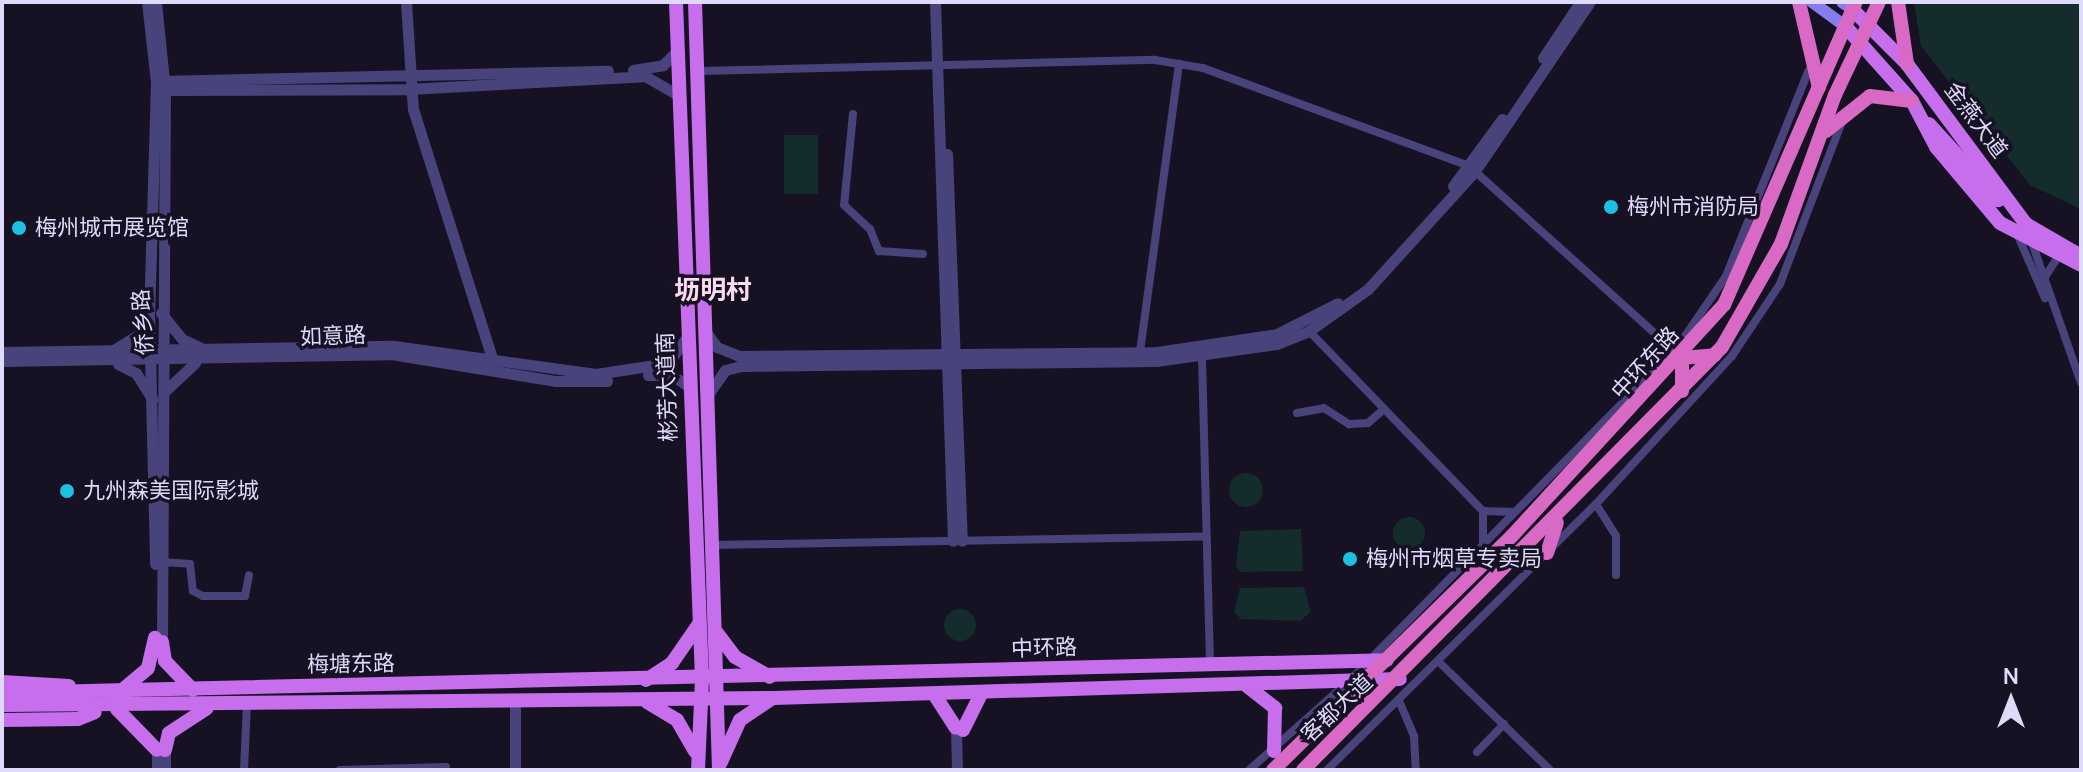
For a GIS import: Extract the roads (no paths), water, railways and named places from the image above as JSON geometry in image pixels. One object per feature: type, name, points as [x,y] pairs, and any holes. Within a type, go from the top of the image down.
[{"type":"highway","points":[[1799,2],[1809,70],[1815,87],[1835,95]]},
{"type":"highway","points":[[1867,24],[1879,2]]},
{"type":"highway","points":[[1898,2],[1907,64]]},
{"type":"highway","name":"中环东路","points":[[1371,680],[1678,355],[1741,276],[1815,87],[1845,26],[1850,4]]},
{"type":"highway","name":"中环东路","points":[[1400,679],[1682,391],[1757,308],[1835,95],[1867,24]]},
{"type":"highway","points":[[1823,134],[1847,109],[1870,96],[1912,101]]},
{"type":"highway","points":[[1682,391],[1678,355],[1715,355]]},
{"type":"highway","points":[[1547,553],[1558,519]]},
{"type":"highway","points":[[1448,600],[1463,615]]},
{"type":"highway","name":"客都大道","points":[[1303,770],[1400,679]]},
{"type":"highway","name":"客都大道","points":[[1273,770],[1280,755],[1353,687],[1371,680]]},
{"type":"highway","points":[[1280,755],[1297,770]]},
{"type":"main road","name":"彬芳大道南","points":[[676,2],[699,624],[709,679],[717,699],[719,768]]},
{"type":"main road","name":"彬芳大道南","points":[[695,2],[715,629],[709,679],[697,699],[697,763]]},
{"type":"main road","name":"金燕大道","points":[[1812,2],[1845,26],[1912,101],[1926,121],[1936,147],[2025,234],[2058,257],[2081,265]]},
{"type":"main road","name":"金燕大道","points":[[1850,4],[1907,64],[2025,234],[2081,256]]},
{"type":"main road","points":[[645,681],[672,663],[699,624]]},
{"type":"main road","points":[[715,629],[735,657],[771,678]]},
{"type":"main road","points":[[158,639],[165,661],[193,690]]},
{"type":"main road","points":[[121,691],[148,668],[158,639]]},
{"type":"main road","name":"中环路","points":[[709,679],[1387,660]]},
{"type":"main road","points":[[1333,661],[1353,687],[1347,731]]},
{"type":"main road","name":"梅塘东路","points":[[2,693],[709,679]]},
{"type":"main road","points":[[1371,680],[1400,679]]},
{"type":"main road","points":[[2,682],[93,691]]},
{"type":"main road","points":[[1246,685],[1275,708],[1280,755]]},
{"type":"main road","name":"中环路","points":[[717,699],[1246,685],[1353,687]]},
{"type":"main road","points":[[934,694],[960,729],[982,692]]},
{"type":"main road","points":[[719,768],[740,720],[774,698]]},
{"type":"main road","name":"梅塘东路","points":[[2,705],[110,709],[515,699],[697,699]]},
{"type":"main road","points":[[697,699],[717,699]]},
{"type":"main road","points":[[644,700],[677,720],[697,763]]},
{"type":"main road","points":[[2,720],[78,719],[110,709],[161,750],[169,733],[211,706]]},
{"type":"street","name":"侨乡路","points":[[147,2],[160,86]]},
{"type":"street","name":"侨乡路","points":[[156,2],[160,86],[154,311],[165,392],[163,562],[158,639]]},
{"type":"street","points":[[406,2],[408,85],[494,365]]},
{"type":"street","points":[[935,2],[940,62],[958,541]]},
{"type":"street","points":[[940,62],[942,2]]},
{"type":"street","points":[[708,397],[719,376],[741,366],[1202,348],[1309,322],[1402,247],[1472,169],[1580,2]]},
{"type":"street","points":[[706,332],[717,347],[739,356],[951,360],[1202,358],[1309,331],[1368,289],[1472,169],[1590,2]]},
{"type":"street","points":[[160,86],[408,85],[644,73],[663,65],[678,50]]},
{"type":"street","points":[[698,71],[940,62],[1179,64],[1472,169],[1678,355]]},
{"type":"street","points":[[1140,352],[1179,64]]},
{"type":"street","points":[[1353,687],[1370,660],[1515,512],[1678,355],[1726,276],[1809,70]]},
{"type":"street","points":[[644,73],[679,96]]},
{"type":"street","points":[[1327,770],[1440,663],[1708,386],[1802,236],[1847,109]]},
{"type":"street","points":[[853,114],[844,205],[879,251],[923,254]]},
{"type":"street","points":[[2025,234],[2051,309]]},
{"type":"street","points":[[2025,234],[2081,383]]},
{"type":"street","points":[[2043,280],[2058,257]]},
{"type":"street","points":[[154,406],[136,373],[112,357],[139,334],[154,311],[182,339],[204,355],[182,369],[165,392]]},
{"type":"street","points":[[1309,331],[1483,511],[1515,512]]},
{"type":"street","points":[[687,337],[660,370],[689,387]]},
{"type":"street","name":"如意路","points":[[2,352],[112,357]]},
{"type":"street","name":"如意路","points":[[2,361],[391,354],[494,365],[589,382],[660,370]]},
{"type":"street","name":"侨乡路","points":[[158,639],[154,406],[160,357]]},
{"type":"street","points":[[1202,358],[1210,665]]},
{"type":"street","points":[[1297,413],[1324,408],[1349,424],[1368,423],[1383,410]]},
{"type":"street","points":[[1596,504],[1616,536],[1616,575]]},
{"type":"street","points":[[1482,546],[1483,511]]},
{"type":"street","points":[[712,545],[1206,536]]},
{"type":"street","points":[[163,562],[190,564],[193,591],[203,596],[245,596],[249,575]]},
{"type":"street","points":[[1440,663],[1550,770]]},
{"type":"street","points":[[515,699],[515,770]]},
{"type":"street","points":[[1400,703],[1414,736],[1416,770]]},
{"type":"street","points":[[244,770],[247,705]]},
{"type":"street","points":[[1477,752],[1504,724]]},
{"type":"street","points":[[957,770],[960,729]]},
{"type":"street","points":[[960,729],[964,770]]},
{"type":"street","points":[[157,770],[161,750]]},
{"type":"street","points":[[161,750],[165,770]]},
{"type":"street","points":[[1249,770],[1280,755]]},
{"type":"street","points":[[340,770],[446,767]]},
{"type":"place","name":"梅州市消防局","points":[[1611,207]]},
{"type":"place","name":"梅州城市展览馆","points":[[19,228]]},
{"type":"place","name":"九州森美国际影城","points":[[67,491]]},
{"type":"place","name":"梅州市烟草专卖局","points":[[1350,559]]},
{"type":"district","name":"坜明村","points":[[713,290]]}]
